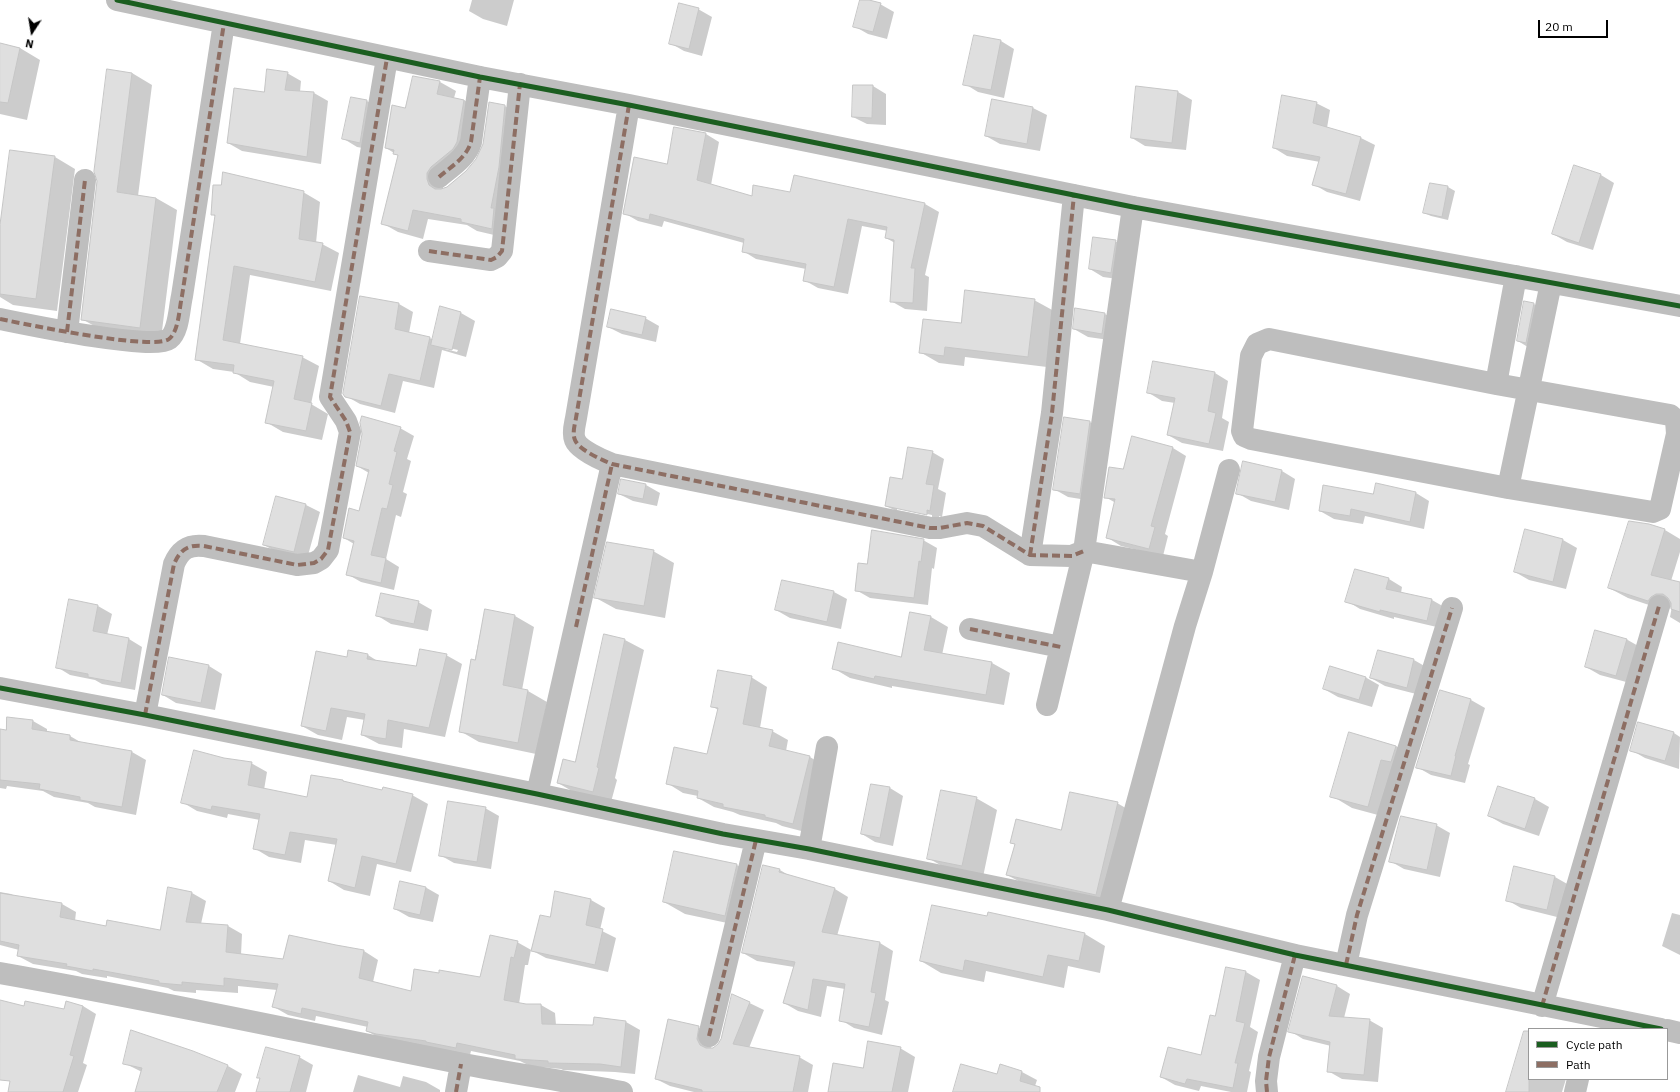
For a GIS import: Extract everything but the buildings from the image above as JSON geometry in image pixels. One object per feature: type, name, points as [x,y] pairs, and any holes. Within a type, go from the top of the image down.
[{"type":"street","points":[[117,0],[480,77],[629,105],[1133,207],[1680,306]]},
{"type":"street","points":[[0,319],[110,339],[154,342],[168,340],[176,328],[224,22]]},
{"type":"street","points":[[145,715],[174,564],[182,550],[195,545],[204,546],[296,565],[314,563],[322,559],[328,550],[350,432],[346,421],[332,400],[387,58]]},
{"type":"street","points":[[439,177],[463,158],[468,151],[471,142],[480,77]]},
{"type":"street","points":[[429,252],[491,260],[497,257],[502,250],[520,84]]},
{"type":"street","points":[[629,105],[574,433],[575,440],[579,446],[598,459],[612,464],[930,528],[940,528],[967,523],[983,526],[1030,555],[1072,556],[1084,551],[1202,572]]},
{"type":"street","points":[[67,332],[86,180]]},
{"type":"street","points":[[1030,555],[1052,413],[1074,195]]},
{"type":"street","points":[[1047,705],[1084,551],[1133,207]]},
{"type":"street","points":[[1496,384],[1516,276]]},
{"type":"street","points":[[1508,488],[1551,282]]},
{"type":"street","points":[[1269,339],[1496,384],[1529,389],[1670,416],[1676,420],[1677,434],[1660,509],[1653,512],[1508,488],[1251,439],[1244,436],[1242,431],[1251,356],[1257,344],[1269,339]]},
{"type":"street","points":[[537,794],[612,464]]},
{"type":"street","points":[[1108,910],[1229,470]]},
{"type":"street","points":[[1542,1006],[1659,606]]},
{"type":"street","points":[[1346,965],[1357,915],[1452,608]]},
{"type":"street","points":[[970,629],[1061,648]]},
{"type":"street","points":[[0,688],[145,715],[756,840],[809,849],[1108,910],[1295,955],[1542,1006],[1593,1022],[1651,1028]]},
{"type":"street","points":[[809,849],[827,747]]},
{"type":"street","points":[[709,1036],[756,840]]},
{"type":"street","points":[[1267,1092],[1266,1080],[1269,1058],[1295,955]]},
{"type":"street","points":[[0,973],[251,1021],[461,1064],[622,1092]]},
{"type":"street","points":[[1668,1030],[1680,1033]]},
{"type":"street","points":[[456,1092],[461,1064]]},
{"type":"street","points":[[1574,1092],[1578,1080]]},
{"type":"marked path","points":[[0,319],[60,331],[139,342],[158,342],[169,339],[175,331],[177,325],[224,23]]},
{"type":"marked path","points":[[145,715],[174,564],[179,555],[185,549],[193,546],[204,546],[297,565],[314,563],[321,559],[328,550],[350,432],[346,421],[330,397],[387,58]]},
{"type":"marked path","points":[[439,177],[458,161],[469,148],[480,77]]},
{"type":"marked path","points":[[429,251],[491,260],[497,257],[502,251],[520,84]]},
{"type":"marked path","points":[[629,105],[574,429],[577,444],[591,454],[612,464],[930,528],[940,528],[967,523],[983,526],[1030,555],[1072,556],[1084,551]]},
{"type":"marked path","points":[[67,332],[85,180]]},
{"type":"marked path","points":[[1030,555],[1052,413],[1074,195]]},
{"type":"marked path","points":[[576,627],[612,464]]},
{"type":"marked path","points":[[1542,1006],[1659,606]]},
{"type":"marked path","points":[[1346,965],[1357,915],[1452,608]]},
{"type":"marked path","points":[[970,629],[1061,647]]},
{"type":"marked path","points":[[709,1036],[756,840]]},
{"type":"marked path","points":[[1267,1092],[1266,1081],[1269,1057],[1295,955]]},
{"type":"marked path","points":[[456,1092],[461,1064]]},
{"type":"cycle path","points":[[117,0],[480,77],[629,105],[1133,207],[1680,306]]},
{"type":"cycle path","points":[[0,688],[145,715],[537,794],[723,834],[809,849],[1108,910],[1295,955],[1656,1028]]}]
